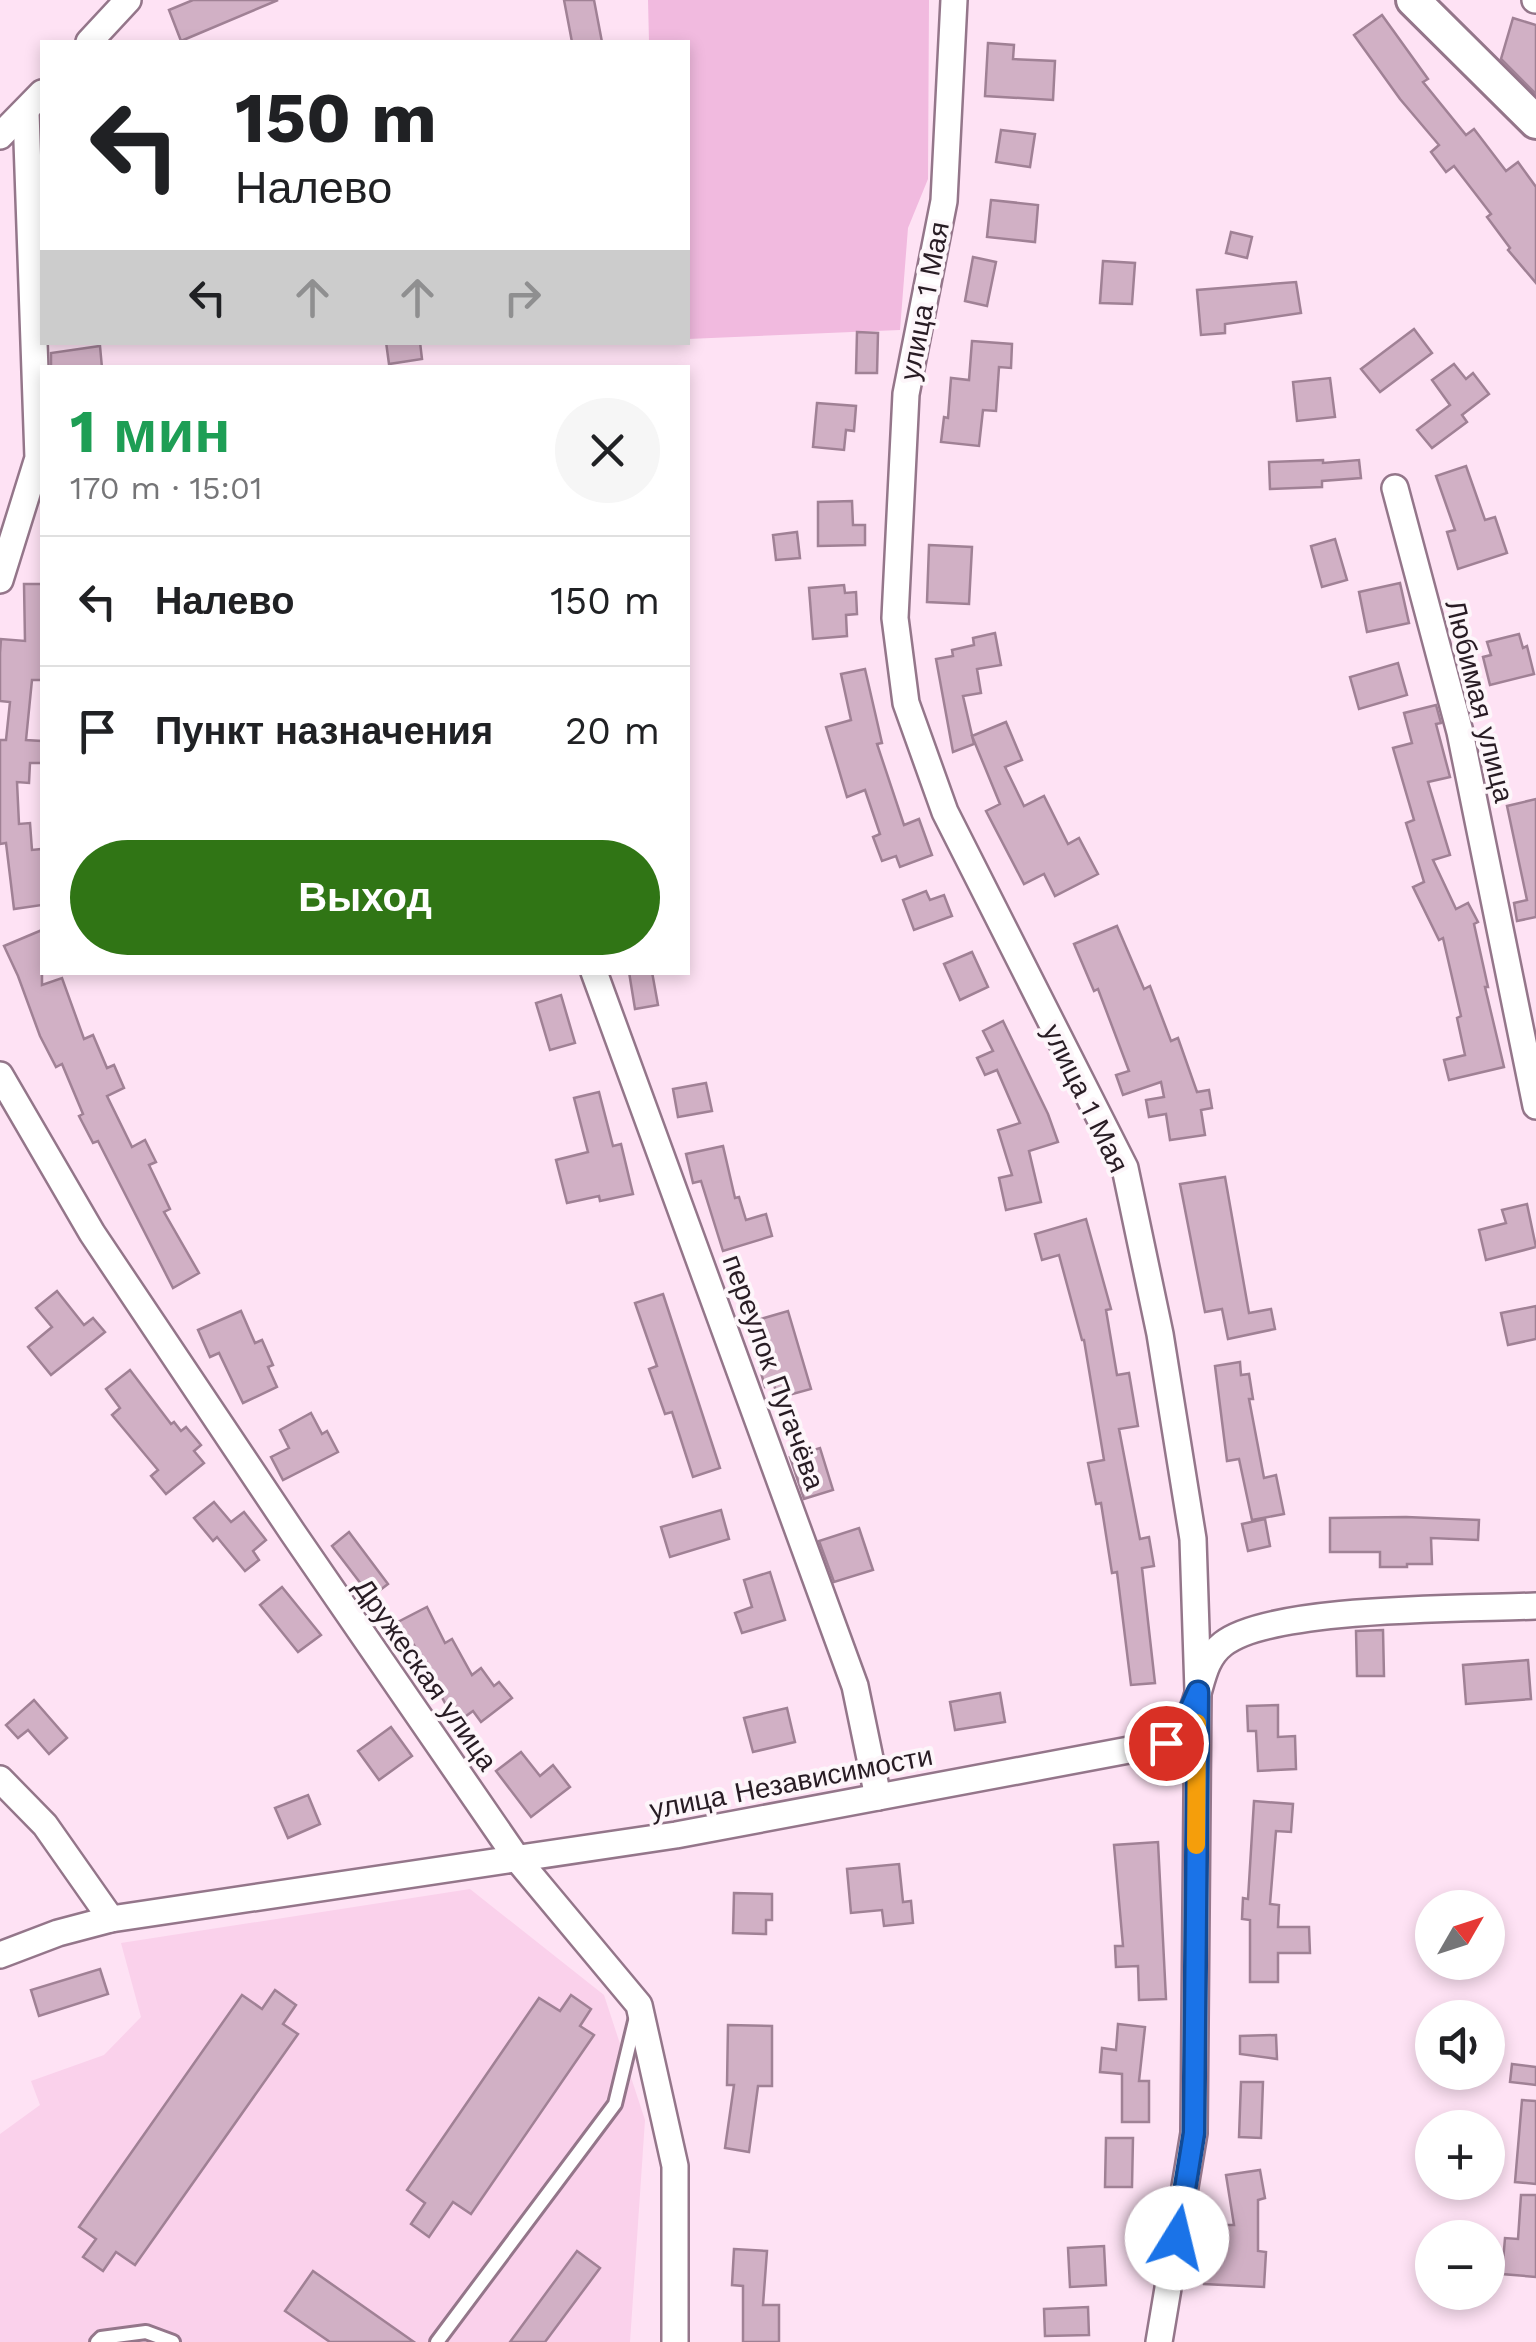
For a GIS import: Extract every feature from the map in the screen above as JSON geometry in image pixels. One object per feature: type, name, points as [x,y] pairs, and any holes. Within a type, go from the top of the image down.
[{"type":"street","points":[[91,40],[128,0]]},
{"type":"street","name":"улица 1 Мая","points":[[954,0],[944,201],[906,394],[895,618],[906,704],[945,812],[1125,1168],[1160,1334],[1193,1540],[1198,1692],[1194,2133],[1159,2342]]},
{"type":"street","points":[[1412,0],[1536,122]]},
{"type":"street","points":[[0,136],[34,102]]},
{"type":"street","points":[[0,580],[38,458],[34,102]]},
{"type":"street","name":"Любимая улица","points":[[1395,488],[1460,732],[1536,1106]]},
{"type":"street","name":"переулок Пугачёва","points":[[595,975],[856,1686],[878,1797]]},
{"type":"street","name":"Дружеская улица","points":[[0,1074],[92,1234],[518,1860],[639,2005],[675,2166],[675,2342]]},
{"type":"street","name":"улица Независимости","points":[[0,1954],[111,1919],[733,1825],[1166,1743],[1184,1724],[1206,1664],[1221,1645],[1250,1628],[1330,1616],[1536,1606]]},
{"type":"street","points":[[0,1779],[45,1825],[111,1919]]},
{"type":"lane","points":[[437,2342],[615,2104],[639,2005]]},
{"type":"lane","points":[[97,2342],[101,2338],[146,2332],[173,2342]]},
{"type":"shaded area","points":[[648,0],[929,0],[928,179],[908,228],[900,330],[690,339],[690,40],[649,40]]},
{"type":"shaded area","points":[[470,1889],[604,1995],[645,2120],[630,2342],[0,2342],[0,2134],[40,2105],[31,2081],[104,2055],[141,2017],[121,1943]]},
{"type":"building","points":[[193,0],[278,0],[183,40],[169,10]]},
{"type":"building","points":[[564,0],[594,0],[602,40],[572,40]]},
{"type":"building","points":[[1382,15],[1428,79],[1423,82],[1466,135],[1474,129],[1506,171],[1518,162],[1536,187],[1536,283],[1508,250],[1487,217],[1491,214],[1454,166],[1446,172],[1431,152],[1439,145],[1354,35]]},
{"type":"building","points":[[1513,18],[1536,25],[1536,94],[1501,59]]},
{"type":"building","points":[[988,43],[1014,45],[1013,59],[1055,61],[1053,100],[985,96]]},
{"type":"building","points":[[1001,130],[1035,134],[1030,167],[996,162]]},
{"type":"building","points":[[991,200],[1038,205],[1035,242],[987,237]]},
{"type":"building","points":[[1231,232],[1252,237],[1247,258],[1226,253]]},
{"type":"building","points":[[973,257],[996,262],[987,306],[965,301]]},
{"type":"building","points":[[1103,261],[1135,263],[1132,304],[1100,303]]},
{"type":"building","points":[[1296,282],[1301,313],[1225,324],[1225,333],[1201,335],[1197,290]]},
{"type":"building","points":[[1414,329],[1432,353],[1380,392],[1361,369]]},
{"type":"building","points":[[857,332],[878,333],[877,373],[856,373]]},
{"type":"building","points":[[972,341],[1012,344],[1011,368],[999,367],[996,411],[983,410],[979,446],[941,442],[944,417],[948,418],[951,378],[969,380]]},
{"type":"building","points":[[386,345],[420,345],[422,359],[389,364]]},
{"type":"building","points":[[100,346],[102,365],[51,365],[51,353]]},
{"type":"building","points":[[1454,364],[1466,379],[1473,373],[1489,394],[1462,415],[1467,422],[1432,448],[1417,430],[1450,405],[1432,380]]},
{"type":"building","points":[[1330,378],[1335,417],[1297,421],[1293,382]]},
{"type":"building","points":[[817,403],[856,406],[854,431],[846,430],[844,450],[813,447]]},
{"type":"building","points":[[1359,460],[1361,478],[1322,481],[1322,487],[1270,489],[1269,462]]},
{"type":"building","points":[[1466,466],[1485,520],[1495,517],[1507,553],[1458,569],[1447,532],[1455,530],[1436,476]]},
{"type":"building","points":[[852,501],[853,525],[865,525],[865,545],[818,546],[818,502]]},
{"type":"building","points":[[797,532],[800,558],[776,560],[773,535]]},
{"type":"building","points":[[1335,539],[1347,580],[1322,587],[1311,546]]},
{"type":"building","points":[[929,545],[972,547],[969,604],[927,602]]},
{"type":"building","points":[[1400,583],[1409,623],[1367,632],[1359,592]]},
{"type":"building","points":[[24,584],[40,584],[40,680],[32,680],[26,740],[40,741],[40,763],[30,763],[29,783],[17,782],[19,824],[30,823],[32,850],[40,849],[40,905],[14,909],[6,843],[0,844],[0,740],[6,740],[10,702],[0,701],[0,653],[1,639],[25,641]]},
{"type":"building","points":[[844,585],[845,593],[856,592],[857,614],[846,615],[847,636],[813,639],[809,588]]},
{"type":"building","points":[[995,633],[1001,665],[977,669],[981,693],[963,696],[974,744],[953,752],[936,659],[953,656],[952,650],[974,645],[973,638]]},
{"type":"building","points":[[1519,634],[1523,648],[1527,646],[1534,674],[1490,685],[1483,657],[1491,655],[1487,642]]},
{"type":"building","points":[[1398,663],[1407,695],[1359,709],[1350,677]]},
{"type":"building","points":[[865,669],[882,743],[877,744],[904,825],[919,819],[932,855],[900,867],[896,856],[882,861],[873,837],[880,834],[865,790],[847,797],[826,727],[851,720],[841,674]]},
{"type":"building","points":[[1436,705],[1441,723],[1436,724],[1450,777],[1428,782],[1450,855],[1433,860],[1456,909],[1468,903],[1478,922],[1474,924],[1485,987],[1504,1067],[1449,1080],[1444,1060],[1465,1055],[1457,1018],[1461,1016],[1443,938],[1439,940],[1413,887],[1424,882],[1406,823],[1414,820],[1393,748],[1412,743],[1404,713]]},
{"type":"building","points":[[1006,722],[1022,760],[1005,767],[1024,806],[1044,796],[1068,844],[1079,838],[1098,874],[1055,896],[1044,874],[1024,884],[986,811],[1000,804],[972,736]]},
{"type":"building","points":[[1536,799],[1536,917],[1517,921],[1514,903],[1527,900],[1507,806]]},
{"type":"building","points":[[926,891],[930,900],[944,895],[952,916],[914,930],[903,900]]},
{"type":"building","points":[[1117,926],[1144,989],[1150,986],[1171,1041],[1178,1038],[1197,1092],[1209,1090],[1212,1108],[1201,1110],[1205,1135],[1170,1140],[1166,1114],[1149,1117],[1146,1100],[1164,1097],[1161,1082],[1123,1095],[1116,1075],[1129,1071],[1098,989],[1094,991],[1074,944]]},
{"type":"building","points":[[40,931],[42,985],[62,978],[84,1039],[93,1035],[107,1068],[114,1065],[124,1088],[107,1096],[132,1147],[145,1140],[156,1162],[149,1165],[170,1209],[164,1212],[199,1273],[173,1288],[98,1141],[93,1143],[79,1116],[83,1114],[62,1064],[56,1067],[40,1036],[4,946]]},
{"type":"building","points":[[972,952],[988,987],[960,1000],[944,964]]},
{"type":"building","points":[[629,975],[653,975],[658,1005],[635,1009]]},
{"type":"building","points":[[561,995],[575,1043],[550,1050],[536,1003]]},
{"type":"building","points":[[1003,1021],[1058,1142],[1029,1151],[1041,1202],[1006,1210],[999,1178],[1012,1175],[998,1130],[1020,1123],[997,1070],[985,1075],[977,1058],[993,1051],[983,1031]]},
{"type":"building","points":[[706,1083],[712,1111],[678,1117],[673,1089]]},
{"type":"building","points":[[599,1092],[613,1146],[621,1144],[633,1194],[567,1203],[556,1160],[588,1152],[574,1098]]},
{"type":"building","points":[[723,1146],[735,1198],[739,1197],[746,1220],[766,1214],[772,1236],[723,1251],[701,1181],[693,1183],[686,1154]]},
{"type":"building","points":[[1225,1177],[1249,1313],[1271,1309],[1275,1329],[1228,1339],[1222,1309],[1205,1312],[1180,1184]]},
{"type":"building","points":[[1527,1204],[1536,1247],[1486,1260],[1479,1230],[1506,1223],[1502,1210]]},
{"type":"building","points":[[1086,1219],[1111,1309],[1106,1310],[1117,1375],[1129,1373],[1138,1426],[1119,1429],[1140,1539],[1149,1537],[1154,1566],[1142,1568],[1155,1683],[1131,1685],[1117,1572],[1112,1573],[1101,1503],[1096,1504],[1088,1463],[1104,1460],[1084,1340],[1059,1255],[1042,1260],[1035,1234]]},
{"type":"building","points":[[57,1291],[84,1325],[93,1318],[105,1332],[51,1375],[28,1347],[52,1327],[36,1308]]},
{"type":"building","points":[[663,1294],[720,1468],[693,1477],[672,1412],[665,1414],[649,1369],[657,1366],[635,1303]]},
{"type":"building","points":[[1536,1306],[1536,1339],[1508,1345],[1501,1313]]},
{"type":"building","points":[[241,1311],[255,1343],[262,1340],[277,1387],[243,1403],[219,1353],[210,1357],[198,1330]]},
{"type":"building","points":[[788,1311],[811,1389],[778,1398],[774,1385],[765,1387],[747,1323]]},
{"type":"building","points":[[1240,1362],[1241,1375],[1249,1374],[1253,1399],[1249,1399],[1264,1478],[1276,1475],[1284,1514],[1252,1520],[1239,1459],[1227,1461],[1215,1366]]},
{"type":"building","points":[[130,1370],[171,1424],[174,1422],[181,1431],[186,1427],[201,1445],[194,1451],[204,1463],[166,1494],[151,1476],[158,1470],[112,1415],[120,1408],[106,1389]]},
{"type":"building","points":[[311,1413],[338,1452],[283,1480],[271,1457],[289,1448],[280,1430]]},
{"type":"building","points":[[820,1448],[833,1490],[804,1499],[790,1457]]},
{"type":"building","points":[[214,1502],[231,1522],[244,1512],[266,1540],[253,1551],[259,1560],[245,1571],[217,1537],[213,1541],[194,1518]]},
{"type":"building","points":[[721,1510],[729,1539],[670,1557],[661,1527]]},
{"type":"building","points":[[1330,1518],[1479,1520],[1478,1540],[1431,1538],[1432,1564],[1407,1567],[1380,1567],[1380,1552],[1330,1552]]},
{"type":"building","points":[[1265,1519],[1270,1546],[1248,1551],[1242,1524]]},
{"type":"building","points":[[859,1528],[873,1570],[834,1582],[819,1541]]},
{"type":"building","points":[[349,1532],[388,1584],[371,1597],[332,1546]]},
{"type":"building","points":[[770,1572],[785,1620],[742,1633],[735,1613],[752,1607],[744,1580]]},
{"type":"building","points":[[282,1587],[321,1635],[298,1652],[260,1605]]},
{"type":"building","points":[[427,1607],[445,1643],[452,1639],[472,1675],[481,1668],[494,1686],[499,1682],[512,1698],[481,1722],[473,1711],[459,1721],[414,1645],[405,1650],[392,1625]]},
{"type":"building","points":[[1383,1630],[1384,1676],[1357,1676],[1356,1631]]},
{"type":"building","points":[[1528,1660],[1531,1699],[1466,1704],[1463,1665]]},
{"type":"building","points":[[1000,1693],[1005,1722],[955,1730],[950,1702]]},
{"type":"building","points":[[34,1700],[67,1738],[49,1754],[28,1730],[18,1738],[6,1725]]},
{"type":"building","points":[[1278,1705],[1278,1737],[1295,1736],[1296,1769],[1258,1771],[1256,1731],[1248,1731],[1247,1706]]},
{"type":"building","points":[[787,1708],[795,1742],[753,1752],[744,1718]]},
{"type":"building","points":[[391,1727],[412,1756],[379,1780],[358,1751]]},
{"type":"building","points":[[521,1752],[540,1776],[553,1765],[570,1787],[531,1817],[496,1771]]},
{"type":"building","points":[[308,1795],[320,1824],[288,1838],[275,1808]]},
{"type":"building","points":[[1254,1801],[1293,1804],[1291,1832],[1276,1831],[1270,1904],[1279,1905],[1278,1927],[1309,1927],[1310,1953],[1278,1953],[1278,1982],[1250,1982],[1250,1920],[1242,1919],[1243,1898],[1248,1899]]},
{"type":"building","points":[[1158,1842],[1166,1999],[1139,2000],[1138,1966],[1116,1967],[1115,1946],[1123,1946],[1114,1845]]},
{"type":"building","points":[[899,1864],[903,1902],[911,1901],[913,1923],[884,1926],[882,1910],[851,1913],[847,1869]]},
{"type":"building","points":[[734,1893],[772,1894],[772,1920],[766,1920],[766,1934],[733,1933]]},
{"type":"building","points":[[100,1969],[108,1994],[39,2016],[31,1990]]},
{"type":"building","points":[[275,1990],[296,2005],[283,2024],[298,2034],[135,2265],[116,2252],[103,2271],[83,2257],[96,2239],[79,2227],[242,1995],[262,2009]]},
{"type":"building","points":[[571,1995],[591,2009],[580,2026],[594,2035],[471,2214],[453,2202],[429,2237],[411,2224],[425,2203],[407,2190],[539,1998],[560,2011]]},
{"type":"building","points":[[1118,2024],[1145,2027],[1139,2081],[1149,2081],[1149,2122],[1122,2122],[1122,2074],[1100,2072],[1102,2048],[1116,2050]]},
{"type":"building","points":[[728,2025],[772,2026],[772,2086],[758,2086],[749,2152],[725,2148],[734,2085],[727,2085]]},
{"type":"building","points":[[1276,2035],[1277,2059],[1240,2054],[1240,2036]]},
{"type":"building","points":[[1512,2064],[1536,2067],[1536,2085],[1510,2082]]},
{"type":"building","points":[[1241,2082],[1263,2082],[1261,2138],[1239,2137]]},
{"type":"building","points":[[1522,2100],[1536,2101],[1536,2184],[1515,2182]]},
{"type":"building","points":[[1106,2138],[1133,2138],[1132,2187],[1105,2187]]},
{"type":"building","points":[[1260,2170],[1265,2198],[1258,2200],[1258,2251],[1266,2252],[1264,2287],[1204,2284],[1205,2249],[1214,2249],[1214,2225],[1234,2225],[1226,2175]]},
{"type":"building","points":[[1521,2195],[1536,2195],[1536,2277],[1505,2274],[1505,2238],[1518,2239]]},
{"type":"building","points":[[1104,2246],[1106,2285],[1070,2287],[1068,2248]]},
{"type":"building","points":[[734,2249],[767,2251],[763,2305],[779,2305],[779,2342],[743,2342],[743,2286],[732,2285]]},
{"type":"building","points":[[577,2251],[600,2268],[545,2342],[510,2342]]},
{"type":"building","points":[[313,2271],[414,2342],[330,2342],[285,2311]]},
{"type":"building","points":[[1088,2307],[1089,2335],[1045,2336],[1044,2309]]},
{"type":"slow traffic","points":[[1196,1845],[1197,1723]]},
{"type":"route","points":[[1166,1743],[1184,1724],[1198,1692],[1194,2133],[1177,2238]]}]
